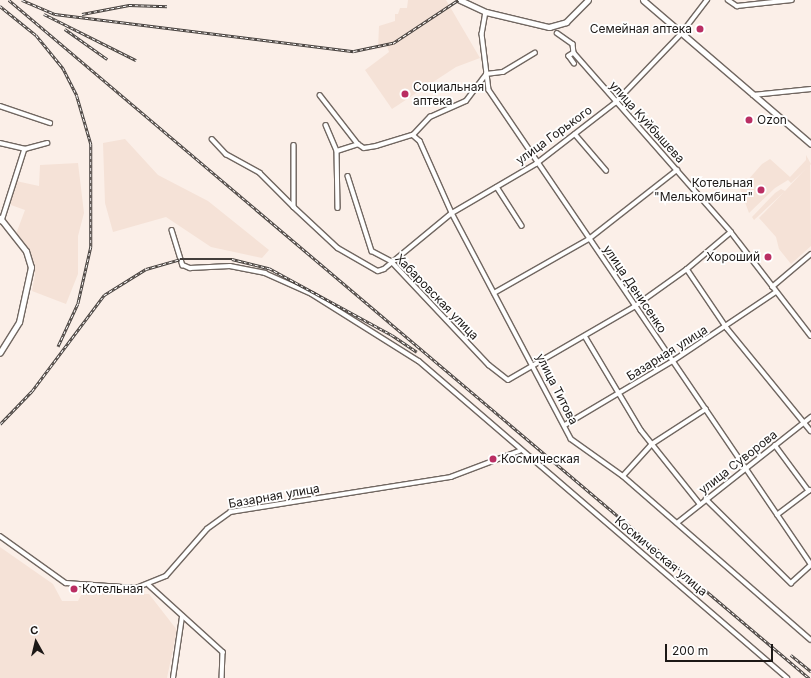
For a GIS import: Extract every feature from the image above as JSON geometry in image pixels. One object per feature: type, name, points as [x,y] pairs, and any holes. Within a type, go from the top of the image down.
[{"type":"street","points":[[460,0],[486,12],[549,27],[566,22],[588,0]]},
{"type":"street","points":[[643,0],[811,144]]},
{"type":"street","name":"улица Горького","points":[[294,207],[348,253],[378,271],[452,213],[536,164],[615,103],[681,34],[708,0]]},
{"type":"street","points":[[728,0],[737,6],[792,0]]},
{"type":"street","name":"улица Денисенко","points":[[486,12],[482,34],[489,90],[536,164],[706,409],[811,565]]},
{"type":"street","name":"улица Куйбышева","points":[[557,33],[573,44],[574,53],[615,103],[677,170],[731,232],[811,336]]},
{"type":"street","points":[[320,95],[358,144],[364,148],[376,146],[413,135],[430,117],[466,101],[486,74],[503,72],[535,53]]},
{"type":"street","points":[[574,53],[569,56],[574,63]]},
{"type":"street","points":[[753,95],[811,89]]},
{"type":"street","points":[[0,106],[50,123]]},
{"type":"street","points":[[326,125],[337,151],[338,208]]},
{"type":"street","points":[[575,134],[606,170]]},
{"type":"street","name":"улица Титова","points":[[413,135],[420,141],[452,213],[494,293],[535,365],[571,439],[623,476],[811,640]]},
{"type":"street","points":[[212,139],[226,154],[260,173],[294,207]]},
{"type":"street","points":[[0,143],[25,149],[47,143]]},
{"type":"street","points":[[337,151],[358,144]]},
{"type":"street","points":[[294,146],[294,207]]},
{"type":"street","points":[[0,352],[19,322],[30,267],[26,251],[1,219],[25,149]]},
{"type":"street","points":[[494,293],[589,239],[677,170]]},
{"type":"street","name":"Хабаровская улица","points":[[348,176],[372,251],[391,261],[489,365],[508,380],[535,365]]},
{"type":"street","points":[[497,187],[522,226]]},
{"type":"street","name":"Космическая улица","points":[[172,230],[183,265],[190,268],[246,268],[312,294],[419,361],[519,451],[788,678]]},
{"type":"street","points":[[535,365],[634,307],[687,270],[731,232]]},
{"type":"street","points":[[772,287],[811,254]]},
{"type":"street","points":[[687,270],[727,328],[811,431]]},
{"type":"street","name":"Базарная улица","points":[[565,425],[619,395],[727,328],[776,292]]},
{"type":"street","points":[[585,336],[619,395],[652,444],[700,504]]},
{"type":"street","points":[[623,476],[652,444],[706,409]]},
{"type":"street","name":"улица Суворова","points":[[677,523],[811,417]]},
{"type":"street","points":[[775,445],[810,490],[777,515]]},
{"type":"street","name":"Базарная улица","points":[[149,585],[166,576],[207,529],[230,512],[451,477],[519,451]]},
{"type":"street","points":[[706,499],[791,583],[811,565]]},
{"type":"street","points":[[0,536],[66,583],[149,585],[182,617],[223,652],[222,678]]},
{"type":"street","points":[[173,678],[182,617]]},
{"type":"shaded area","points":[[408,0],[446,0],[480,58],[456,67],[392,109],[365,70],[389,52],[387,46],[378,49],[379,26],[395,21],[395,14],[398,14],[400,8],[407,8]]},
{"type":"shaded area","points":[[125,139],[158,175],[208,201],[269,250],[262,258],[211,247],[166,217],[113,232],[105,203],[103,143]]},
{"type":"shaded area","points":[[806,155],[811,164],[791,183],[788,180],[775,188],[749,213],[740,189],[762,164],[770,159],[790,177],[806,160]]},
{"type":"shaded area","points":[[78,163],[84,213],[78,236],[78,274],[66,304],[32,291],[35,275],[32,258],[16,234],[25,210],[11,205],[11,201],[16,181],[39,186],[40,165]]},
{"type":"shaded area","points":[[810,164],[811,246],[791,264],[779,249],[776,237],[759,218],[784,192],[754,220],[752,217],[775,193],[781,189],[785,191]]},
{"type":"shaded area","points":[[0,547],[53,584],[62,601],[78,601],[82,593],[149,594],[177,630],[167,678],[0,678]]},
{"type":"railway","points":[[9,0],[809,678]]},
{"type":"railway","points":[[22,0],[55,14],[354,51],[393,43],[458,0]]},
{"type":"railway","points":[[82,14],[129,5],[167,6]]},
{"type":"railway","points":[[0,6],[36,35],[63,68],[77,96],[91,144],[91,247],[78,304],[58,347]]},
{"type":"railway","points":[[44,14],[136,60]]},
{"type":"railway","points":[[65,29],[107,59]]},
{"type":"railway","points":[[0,424],[32,391],[104,295],[146,269],[180,259],[232,259],[269,268],[392,335],[417,352]]},
{"type":"railway","points":[[791,655],[811,671]]},
{"type":"place","name":"Семейная аптека","points":[[700,29]]},
{"type":"place","name":"Социальная аптека","points":[[405,94]]},
{"type":"place","name":"Ozon","points":[[749,120]]},
{"type":"place","name":"Котельная \"Мелькомбинат\"","points":[[761,190]]},
{"type":"place","name":"Хороший","points":[[768,257]]},
{"type":"place","name":"Космическая","points":[[493,459]]},
{"type":"place","name":"Котельная","points":[[74,589]]}]
